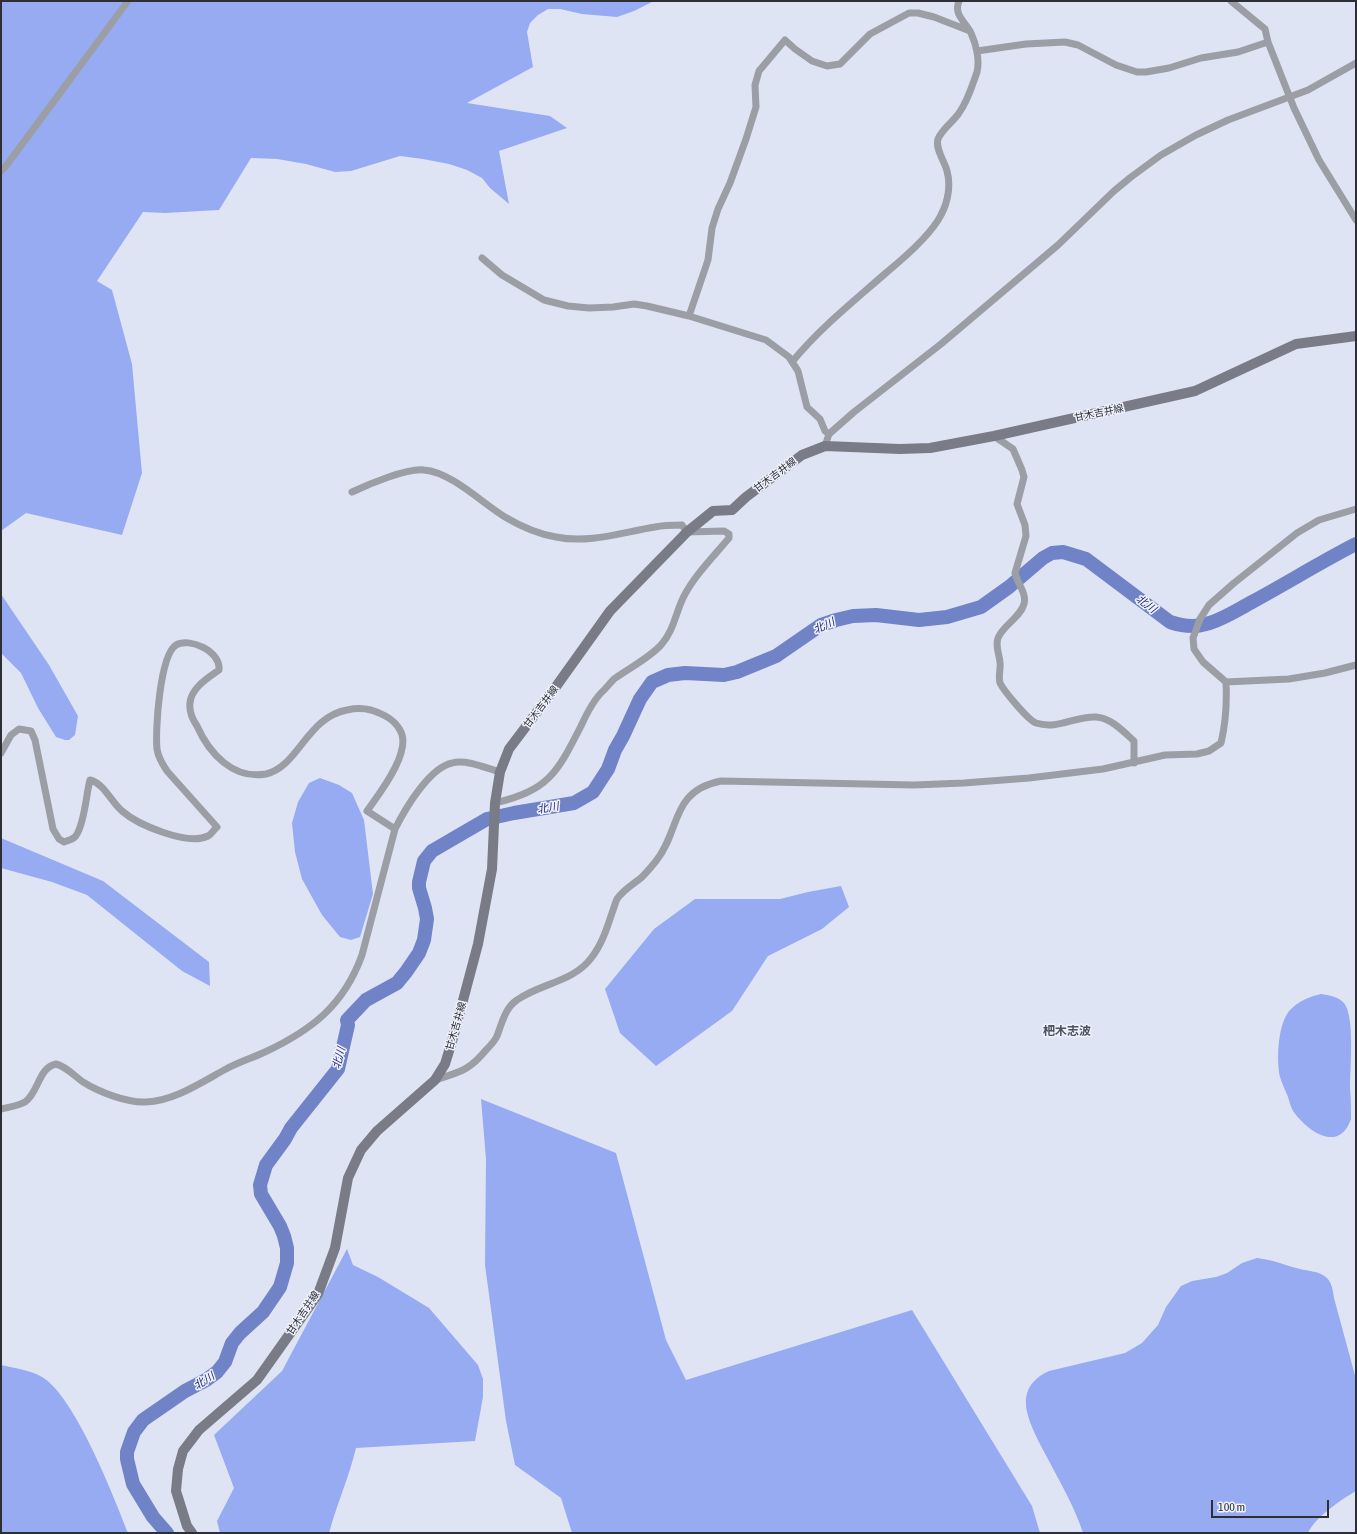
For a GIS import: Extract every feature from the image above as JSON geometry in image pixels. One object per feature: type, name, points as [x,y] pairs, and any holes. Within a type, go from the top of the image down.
[{"type":"main road","name":"甘木吉井線","points":[[192,1533],[187,1526],[176,1491],[178,1469],[183,1451],[199,1430],[257,1380],[318,1294],[335,1248],[348,1178],[361,1150],[376,1131],[435,1080],[445,1064],[478,944],[492,869],[495,803],[500,772],[509,749],[610,611],[687,532],[713,511],[732,510],[746,497],[802,455],[825,446],[900,449],[930,448],[994,436],[1108,412],[1195,391],[1296,344],[1356,336]]},
{"type":"street","points":[[1,170],[6,166],[128,1]]},
{"type":"street","points":[[792,362],[809,341],[829,322],[908,254],[941,216],[948,194],[949,185],[947,172],[938,141],[940,135],[958,115],[966,102],[977,70],[977,51],[970,31],[958,12],[959,1]]},
{"type":"street","points":[[1231,1],[1265,29],[1268,42],[1289,98],[1319,160],[1356,220]]},
{"type":"street","points":[[689,316],[708,260],[712,228],[718,209],[730,183],[756,107],[754,85],[759,71],[785,40],[812,61],[827,66],[840,64],[870,34],[909,13],[918,13],[934,17],[970,31]]},
{"type":"street","points":[[977,51],[1026,44],[1065,42],[1078,45],[1116,65],[1137,72],[1146,72],[1169,68],[1201,58],[1238,52],[1268,42]]},
{"type":"street","points":[[825,446],[829,434],[854,412],[940,344],[1058,245],[1114,190],[1161,155],[1196,135],[1228,120],[1308,90],[1356,63]]},
{"type":"street","points":[[482,258],[502,275],[544,300],[568,306],[589,308],[634,304],[689,316],[766,340],[789,357],[798,370],[807,407],[820,420],[825,431],[829,434]]},
{"type":"street","points":[[994,436],[1013,449],[1022,470],[1024,477],[1017,504],[1025,525],[1026,536],[1015,573],[1025,596],[1024,605],[998,637],[996,646],[1000,662],[1000,681],[1004,690],[1034,723],[1047,726],[1065,724],[1097,717],[1111,722],[1134,741],[1134,762]]},
{"type":"street","points":[[352,492],[391,476],[424,470],[441,474],[506,518],[527,528],[555,537],[587,538],[610,536],[657,526],[682,525],[687,532],[724,531],[729,534],[729,538],[695,579],[682,599],[671,630],[656,649],[613,680],[604,690],[584,719],[557,770],[530,792],[495,803]]},
{"type":"street","points":[[1356,509],[1319,520],[1297,533],[1209,605],[1200,619],[1193,638],[1194,649],[1203,662],[1226,682],[1289,679],[1324,673],[1356,665]]},
{"type":"street","points":[[1,753],[11,735],[19,729],[31,731],[35,740],[53,829],[58,839],[64,842],[73,839],[77,834],[90,780],[98,783],[122,811],[145,826],[182,837],[196,838],[209,835],[217,827],[167,771],[162,764],[158,751],[156,733],[164,668],[170,651],[176,644],[185,642],[206,648],[216,656],[219,670],[205,680],[193,692],[190,703],[192,717],[201,736],[209,748],[221,761],[234,770],[251,775],[267,774],[283,765],[315,728],[332,715],[342,711],[358,708],[366,709],[384,714],[396,724],[401,732],[403,742],[398,762],[392,775],[367,811],[395,829]]},
{"type":"street","points":[[435,1080],[462,1071],[476,1063],[496,1038],[506,1012],[516,1001],[531,991],[581,970],[592,958],[601,944],[617,900],[625,890],[642,877],[664,851],[678,811],[695,792],[710,783],[721,781],[890,785],[964,783],[1029,778],[1103,769],[1165,755],[1197,754],[1210,751],[1221,743],[1226,717],[1226,682]]},
{"type":"street","points":[[1,1109],[16,1106],[25,1102],[32,1095],[46,1069],[56,1064],[63,1066],[81,1081],[97,1090],[132,1101],[146,1102],[161,1100],[179,1094],[233,1065],[265,1052],[302,1033],[326,1013],[344,992],[355,974],[362,955],[395,829],[418,790],[444,766],[452,763],[462,762],[500,772]]},
{"type":"shaded area","points":[[1,1],[654,1],[634,11],[617,17],[582,14],[560,9],[548,9],[538,15],[530,23],[527,32],[533,67],[467,103],[550,116],[567,128],[499,151],[509,204],[490,188],[482,178],[467,170],[449,164],[423,159],[400,156],[351,171],[335,172],[306,164],[277,159],[251,158],[219,210],[165,213],[143,212],[97,281],[112,290],[132,364],[142,473],[122,535],[26,513],[1,531]]},
{"type":"shaded area","points":[[1,594],[49,665],[78,716],[75,735],[69,740],[56,737],[38,708],[21,673],[1,653]]},
{"type":"shaded area","points":[[320,778],[339,785],[352,793],[364,820],[373,894],[360,937],[351,940],[340,937],[322,915],[302,879],[295,852],[292,823],[298,802],[309,783]]},
{"type":"shaded area","points":[[1,838],[103,881],[209,962],[210,986],[182,971],[87,895],[52,882],[1,868]]},
{"type":"shaded area","points":[[841,886],[849,907],[822,929],[768,956],[732,1011],[656,1066],[620,1033],[605,989],[654,929],[695,899],[780,899]]},
{"type":"shaded area","points":[[1321,994],[1337,998],[1344,1003],[1350,1019],[1351,1031],[1351,1119],[1346,1130],[1339,1135],[1331,1137],[1323,1136],[1314,1132],[1299,1119],[1293,1111],[1280,1077],[1278,1060],[1281,1031],[1283,1022],[1287,1015],[1294,1006],[1301,1001]]},
{"type":"shaded area","points":[[481,1099],[616,1153],[666,1340],[686,1380],[912,1310],[1032,1506],[1040,1533],[572,1533],[561,1498],[515,1465],[506,1421],[485,1265],[486,1159]]},
{"type":"shaded area","points":[[347,1249],[353,1265],[378,1277],[429,1308],[478,1365],[483,1379],[483,1397],[475,1441],[356,1448],[329,1533],[220,1533],[217,1521],[234,1488],[214,1435],[282,1371]]},
{"type":"shaded area","points":[[1257,1258],[1317,1273],[1329,1280],[1333,1290],[1356,1379],[1356,1491],[1322,1515],[1311,1527],[1308,1533],[1083,1533],[1072,1505],[1037,1438],[1027,1414],[1026,1398],[1031,1385],[1037,1378],[1049,1371],[1125,1353],[1142,1343],[1158,1325],[1166,1307],[1181,1286],[1192,1281],[1216,1277],[1227,1273],[1242,1263]]},
{"type":"shaded area","points":[[1,1365],[27,1371],[42,1377],[54,1387],[67,1404],[92,1448],[128,1533],[1,1533]]},
{"type":"waterway","name":"北川","points":[[167,1533],[153,1517],[133,1484],[127,1459],[127,1452],[134,1432],[143,1420],[185,1391],[206,1380],[217,1372],[225,1362],[232,1343],[240,1333],[263,1312],[280,1287],[287,1263],[287,1248],[280,1226],[261,1194],[260,1185],[266,1165],[291,1128],[338,1069],[348,1025],[347,1020],[366,1000],[397,983],[419,953],[424,940],[427,919],[419,888],[419,882],[424,861],[432,851],[487,819],[574,803],[593,792],[608,769],[615,750],[640,699],[652,682],[668,675],[685,673],[724,675],[737,672],[776,656],[821,625],[853,616],[876,615],[919,620],[947,617],[981,607],[1009,587],[1043,558],[1052,553],[1063,552],[1086,559],[1170,622],[1179,625],[1197,626],[1218,620],[1356,544]]},
{"type":"district","name":"杷木志波","points":[[1067,1031]]}]
